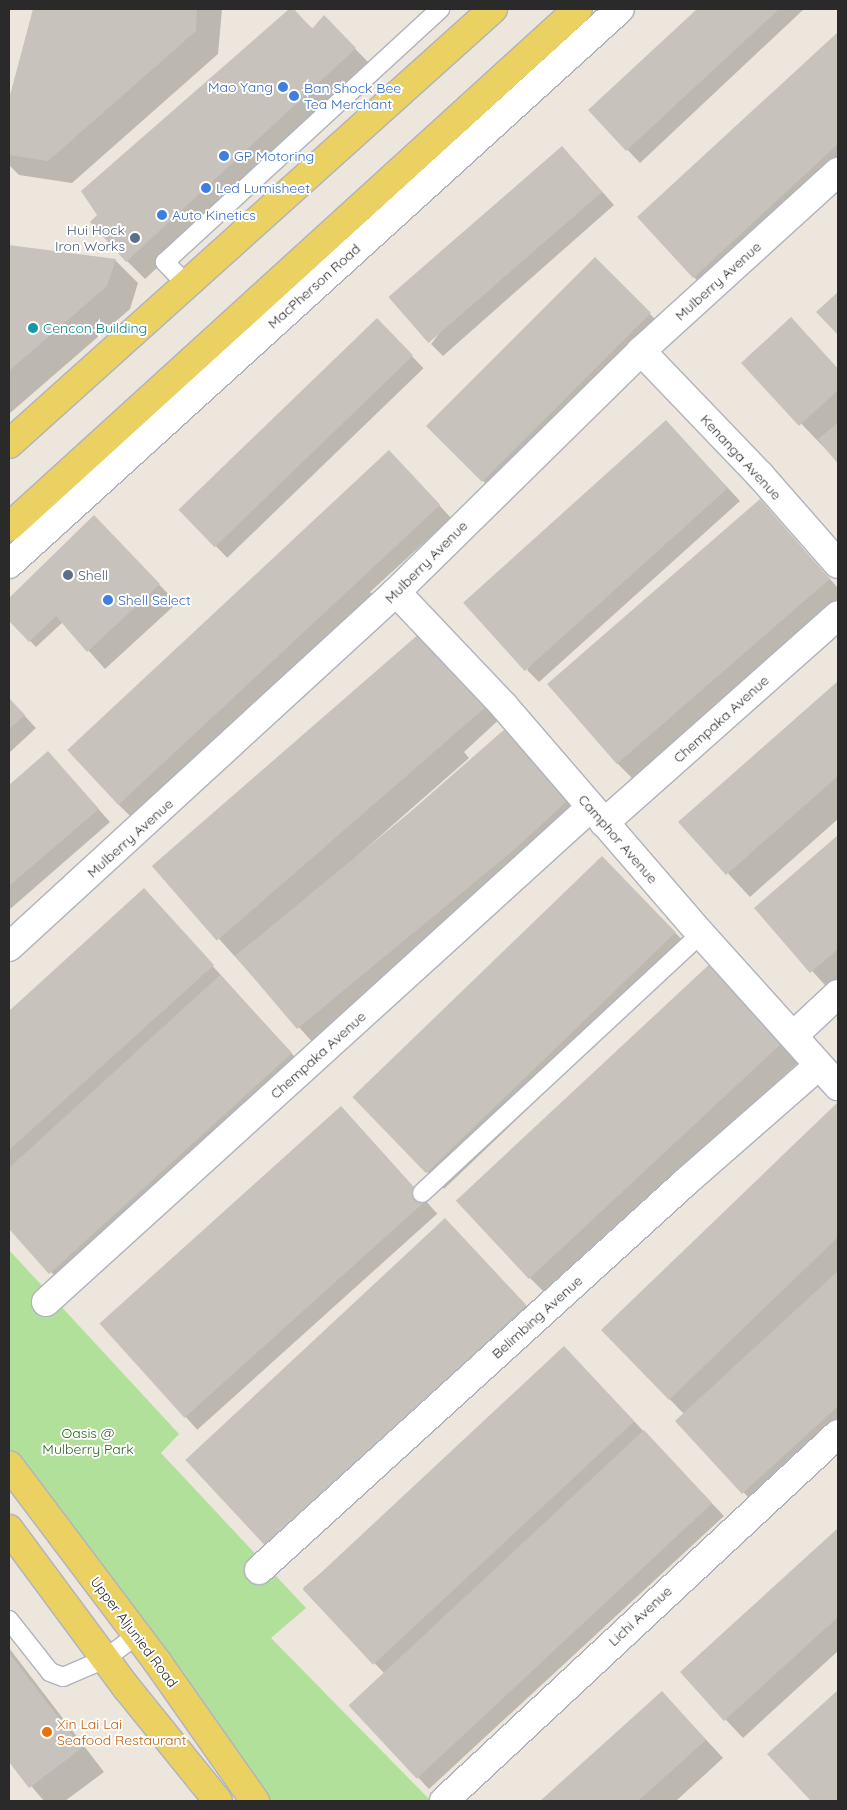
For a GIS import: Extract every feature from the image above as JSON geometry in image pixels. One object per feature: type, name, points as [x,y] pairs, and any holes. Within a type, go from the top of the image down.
[{"type":"main road","points":[[9,444],[493,9]]},
{"type":"main road","name":"MacPherson Road","points":[[9,527],[578,9]]},
{"type":"main road","name":"Upper Aljunied Road","points":[[9,1465],[137,1635],[255,1801]]},
{"type":"main road","points":[[9,1529],[105,1659],[218,1801]]},
{"type":"street","name":"MacPherson Road","points":[[9,564],[620,9]]},
{"type":"street","name":"Mulberry Avenue","points":[[9,947],[396,592],[641,351],[838,172]]},
{"type":"street","name":"Kenanga Avenue","points":[[641,351],[760,475],[838,564]]},
{"type":"street","name":"Camphor Avenue","points":[[396,592],[504,706],[701,934],[838,1086]]},
{"type":"street","name":"Chempaka Avenue","points":[[46,1302],[597,815],[838,614]]},
{"type":"street","points":[[794,1035],[838,994]]},
{"type":"street","name":"Belimbing Avenue","points":[[258,1570],[688,1179],[818,1066]]},
{"type":"street","name":"Lichi Avenue","points":[[444,1801],[838,1434]]},
{"type":"lane","points":[[187,284],[165,262],[440,9]]},
{"type":"lane","points":[[422,1193],[701,934]]},
{"type":"lane","points":[[9,1620],[50,1672],[63,1677],[105,1659],[137,1635]]},
{"type":"green space","name":"Oasis @ Mulberry Park","points":[[9,1250],[179,1434],[161,1453],[306,1608],[271,1638],[431,1801],[268,1801],[9,1456]]},
{"type":"building","points":[[33,9],[197,9],[196,31],[48,161],[9,155],[9,99]]},
{"type":"building","points":[[289,9],[294,9],[312,29],[324,15],[356,48],[126,262],[90,222],[97,215],[81,191]]},
{"type":"building","points":[[697,9],[779,9],[626,151],[588,110]]},
{"type":"building","points":[[838,32],[838,144],[693,278],[637,217]]},
{"type":"building","points":[[562,146],[602,192],[428,343],[388,297]]},
{"type":"building","name":"Cencon Building","points":[[9,245],[116,259],[107,286],[9,371]]},
{"type":"building","points":[[595,257],[651,313],[482,482],[426,426]]},
{"type":"building","points":[[838,292],[838,335],[816,312]]},
{"type":"building","points":[[791,317],[838,369],[838,390],[799,426],[741,363]]},
{"type":"building","points":[[377,318],[413,355],[215,547],[178,510]]},
{"type":"building","points":[[666,420],[728,488],[525,671],[463,603]]},
{"type":"building","points":[[838,423],[838,464],[818,439]]},
{"type":"building","points":[[389,450],[440,505],[118,805],[67,750]]},
{"type":"building","points":[[760,499],[830,579],[617,764],[547,684]]},
{"type":"building","points":[[94,515],[160,584],[87,652],[56,616],[29,642],[9,621],[9,598]]},
{"type":"building","points":[[428,626],[493,701],[217,941],[152,866]]},
{"type":"building","points":[[838,681],[838,776],[726,875],[678,822]]},
{"type":"building","points":[[9,698],[25,715],[9,729]]},
{"type":"building","points":[[506,728],[567,801],[516,848],[297,1029],[235,956],[409,813]]},
{"type":"building","points":[[48,751],[99,809],[9,886],[9,785]]},
{"type":"building","points":[[838,835],[838,949],[810,973],[754,908]]},
{"type":"building","points":[[602,856],[676,932],[426,1173],[352,1097]]},
{"type":"building","points":[[144,888],[214,965],[9,1150],[9,1011]]},
{"type":"building","points":[[714,960],[787,1038],[529,1279],[456,1201]]},
{"type":"building","points":[[220,975],[292,1053],[49,1274],[9,1229],[9,1168]]},
{"type":"building","points":[[838,1102],[838,1237],[669,1400],[601,1330]]},
{"type":"building","points":[[341,1106],[426,1200],[184,1418],[99,1323]]},
{"type":"building","points":[[445,1218],[526,1305],[267,1547],[185,1460]]},
{"type":"building","points":[[838,1271],[838,1406],[742,1494],[675,1421]]},
{"type":"building","points":[[564,1346],[634,1421],[373,1665],[303,1589]]},
{"type":"building","points":[[644,1430],[712,1503],[417,1779],[349,1706]]},
{"type":"building","points":[[838,1528],[838,1617],[724,1721],[680,1672]]},
{"type":"building","points":[[9,1653],[82,1748],[29,1788],[9,1762]]},
{"type":"building","points":[[838,1690],[838,1801],[811,1801],[767,1754]]},
{"type":"building","points":[[662,1691],[706,1740],[638,1801],[540,1801]]},
{"type":"place","name":"Mao Yang","points":[[283,87]]},
{"type":"place","name":"Ban Shock Bee Tea Merchant","points":[[294,96]]},
{"type":"place","name":"GP Motoring","points":[[224,156]]},
{"type":"place","name":"Led Lumisheet","points":[[206,188]]},
{"type":"place","name":"Auto Kinetics","points":[[162,215]]},
{"type":"place","name":"Hui Hock Iron Works","points":[[135,238]]},
{"type":"place","name":"Cencon Building","points":[[33,328]]},
{"type":"place","name":"Shell","points":[[68,575]]},
{"type":"place","name":"Shell Select","points":[[108,600]]},
{"type":"place","name":"Xin Lai Lai Seafood Restaurant","points":[[47,1732]]}]
